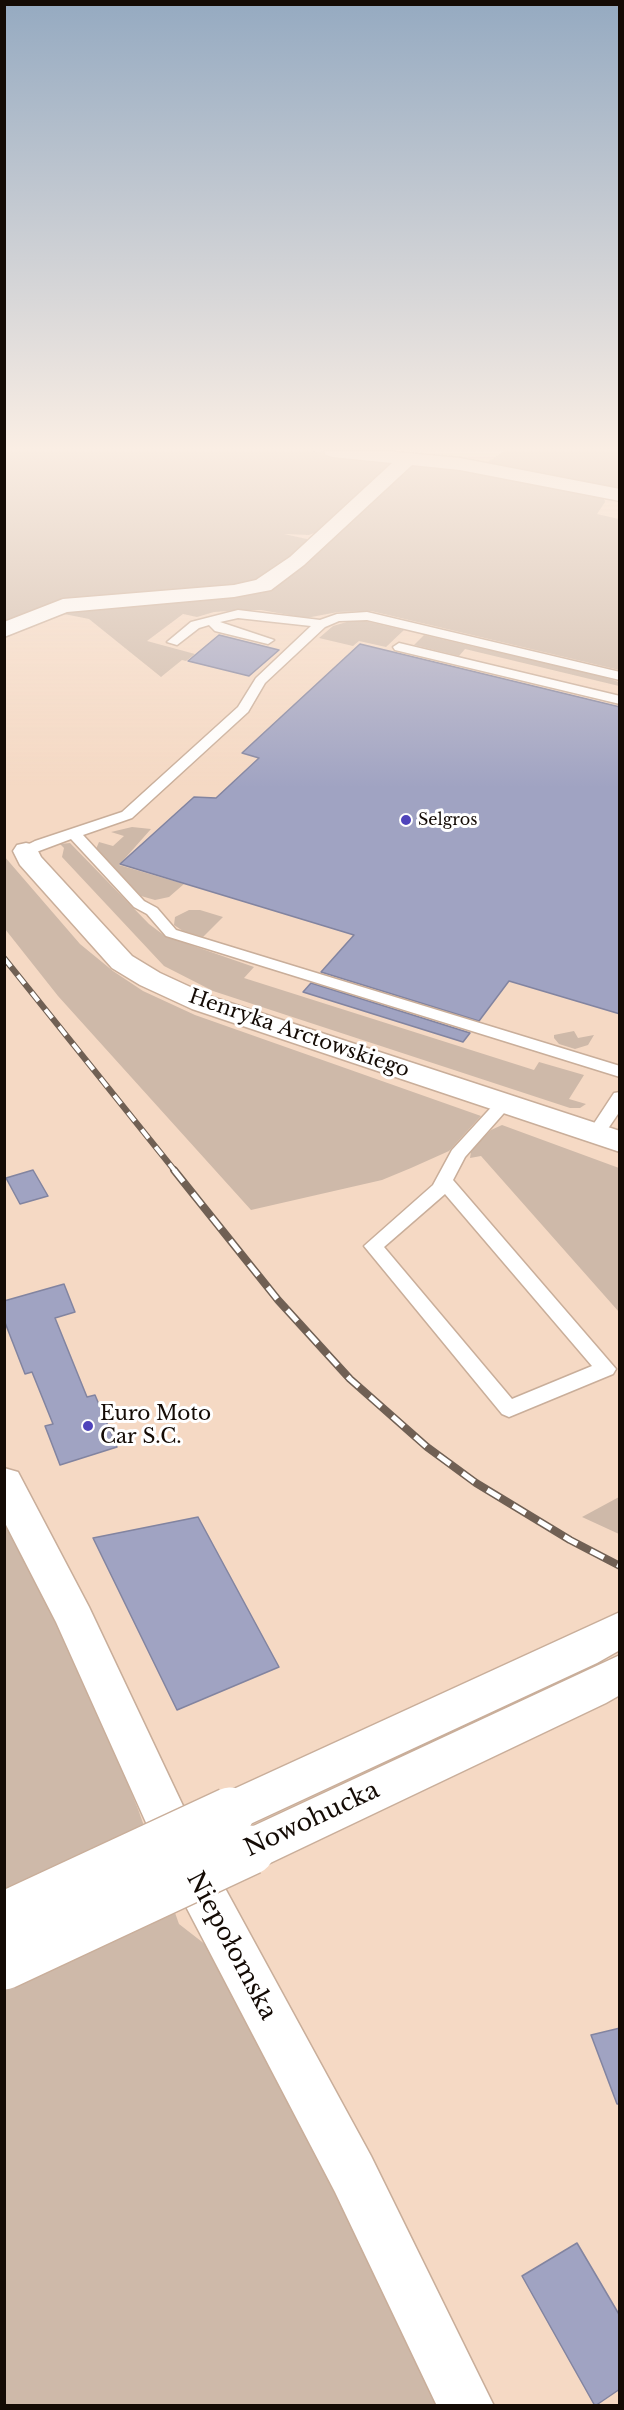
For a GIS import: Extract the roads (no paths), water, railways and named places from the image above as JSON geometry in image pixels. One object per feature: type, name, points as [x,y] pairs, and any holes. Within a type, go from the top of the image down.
[{"type":"street","points":[[4,630],[63,606],[234,591],[262,585],[293,563]]},
{"type":"street","name":"Henryka Arctowskiego","points":[[26,851],[29,859],[97,938],[122,962],[150,979],[202,1003],[607,1139]]},
{"type":"street","name":"Niepołomska","points":[[4,1483],[75,1619],[144,1774],[186,1861],[353,2174],[466,2406]]},
{"type":"street","name":"Nowohucka","points":[[4,1965],[240,1831],[620,1629]]},
{"type":"street","name":"Nowohucka","points":[[4,1917],[240,1831],[591,1690],[620,1673]]},
{"type":"lane","points":[[173,642],[195,625],[222,616],[255,614],[321,624]]},
{"type":"lane","points":[[26,851],[40,844],[127,815],[243,709],[260,681],[321,624],[338,618],[367,616],[620,676]]},
{"type":"lane","points":[[212,621],[219,628],[268,640]]},
{"type":"lane","points":[[399,647],[620,700]]},
{"type":"lane","points":[[74,834],[139,904],[152,911],[171,933],[620,1072]]},
{"type":"lane","points":[[607,1139],[620,1097]]},
{"type":"lane","points":[[445,1182],[606,1369],[509,1409],[373,1246],[445,1182],[459,1155],[504,1104]]},
{"type":"railway","points":[[4,958],[175,1171]]},
{"type":"railway","points":[[174,1170],[278,1300],[350,1379],[427,1447],[476,1483],[570,1540],[620,1566]]},
{"type":"place","name":"Selgros","points":[[406,820]]},
{"type":"place","name":"Euro Moto Car S.C.","points":[[88,1426]]}]
